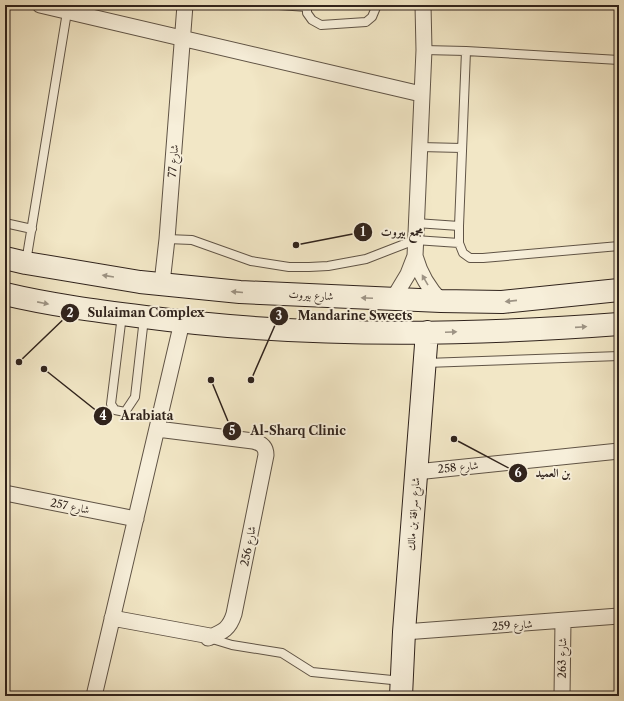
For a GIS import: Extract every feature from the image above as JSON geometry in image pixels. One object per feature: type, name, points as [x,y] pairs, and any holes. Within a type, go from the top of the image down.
[{"type":"main road","name":"شارع بيروت","points":[[5,258],[26,263],[140,282],[240,292],[441,301],[502,302],[619,290]]},
{"type":"main road","points":[[545,298],[619,281]]},
{"type":"main road","points":[[5,294],[52,305],[122,315],[182,322],[307,331],[427,332],[526,330],[619,324]]},
{"type":"main road","name":"شارع سراقة بن مالك","points":[[402,689],[404,632],[427,332]]},
{"type":"street","points":[[40,5],[421,94]]},
{"type":"street","name":"شارع 77","points":[[162,284],[167,239],[185,5]]},
{"type":"street","points":[[423,5],[424,50],[415,256],[422,276],[441,301]]},
{"type":"street","points":[[393,299],[408,274],[415,256]]},
{"type":"street","points":[[94,696],[182,322]]},
{"type":"street","name":"شارع 256","points":[[157,429],[253,441],[262,445],[266,450],[234,614],[230,624],[224,631],[208,638]]},
{"type":"street","name":"شارع 258","points":[[416,472],[619,451]]},
{"type":"street","name":"شارع 257","points":[[5,493],[136,519]]},
{"type":"street","name":"شارع 259","points":[[404,632],[619,616]]},
{"type":"street","points":[[112,618],[210,636],[208,638]]},
{"type":"street","name":"شارع 263","points":[[562,696],[563,621]]},
{"type":"lane","points":[[279,5],[307,6],[306,13],[312,20],[321,25],[366,22],[372,17],[377,5]]},
{"type":"lane","points":[[26,263],[67,12]]},
{"type":"lane","points":[[424,50],[619,60]]},
{"type":"lane","points":[[466,51],[459,226],[459,243],[463,254],[470,258],[482,258],[619,246]]},
{"type":"lane","points":[[420,147],[462,148]]},
{"type":"lane","points":[[5,223],[32,229]]},
{"type":"lane","points":[[416,223],[459,226]]},
{"type":"lane","points":[[167,239],[192,240],[204,243],[233,255],[264,263],[289,267],[308,267],[347,263],[366,259],[415,240],[459,243]]},
{"type":"lane","points":[[122,315],[111,404],[115,410],[125,412],[135,397],[144,317]]},
{"type":"lane","points":[[425,363],[619,356]]},
{"type":"lane","points":[[208,638],[282,653],[312,672],[402,689]]},
{"type":"place","name":"مجمع بيروت","points":[[296,245]]},
{"type":"place","name":"Sulaiman Complex","points":[[19,362]]},
{"type":"place","name":"Arabiata","points":[[44,369]]},
{"type":"place","name":"Al-Sharq Clinic","points":[[211,380]]},
{"type":"place","name":"Mandarine Sweets","points":[[251,380]]},
{"type":"place","name":"بن العميد","points":[[454,439]]}]
